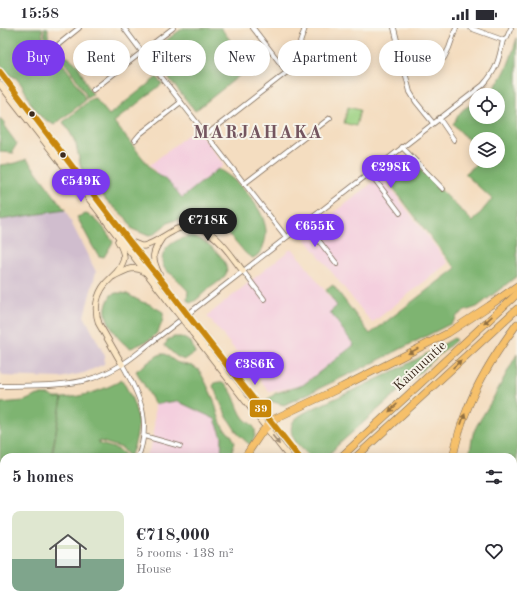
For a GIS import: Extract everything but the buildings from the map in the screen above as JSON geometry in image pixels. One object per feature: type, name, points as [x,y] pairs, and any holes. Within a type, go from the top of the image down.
[{"type":"highway","points":[[248,453],[261,433],[274,419],[337,390],[448,333],[517,286]]},
{"type":"highway","name":"Kainuuntie","points":[[345,453],[517,294]]},
{"type":"highway","name":"Kainuuntie","points":[[360,453],[517,309]]},
{"type":"highway","points":[[454,453],[461,426],[472,397],[483,375],[502,344],[517,324]]},
{"type":"main road","points":[[0,72],[130,242],[296,453]]},
{"type":"main road","points":[[0,84],[286,453]]},
{"type":"main road","points":[[111,227],[123,250],[124,258],[121,266],[112,278]]},
{"type":"main road","points":[[130,242],[144,246],[180,228],[191,227],[206,231],[214,236],[222,243],[243,271]]},
{"type":"main road","points":[[162,238],[153,256],[155,265],[165,285]]},
{"type":"main road","points":[[122,364],[97,319],[97,302],[106,283],[129,268],[141,270],[148,275]]},
{"type":"street","points":[[64,40],[79,28]]},
{"type":"street","points":[[124,28],[138,47]]},
{"type":"street","points":[[158,40],[173,28]]},
{"type":"street","points":[[254,28],[278,60]]},
{"type":"street","points":[[300,40],[304,28]]},
{"type":"street","points":[[394,28],[410,92],[433,123]]},
{"type":"street","points":[[445,57],[456,28]]},
{"type":"street","points":[[470,28],[503,40]]},
{"type":"street","points":[[0,386],[80,382],[100,376],[122,364],[476,90],[492,74],[498,62],[503,40],[507,37],[511,28]]},
{"type":"street","points":[[93,90],[138,55]]},
{"type":"street","points":[[160,76],[286,237]]},
{"type":"street","points":[[206,135],[282,76]]},
{"type":"street","points":[[135,140],[140,134],[180,102]]},
{"type":"street","points":[[244,184],[330,118]]},
{"type":"street","points":[[439,118],[454,140]]},
{"type":"street","points":[[402,147],[443,189]]},
{"type":"street","points":[[370,173],[400,213]]},
{"type":"street","points":[[305,223],[337,264]]},
{"type":"street","points":[[243,271],[264,299]]},
{"type":"street","points":[[122,364],[140,402],[144,421],[144,436],[139,453]]},
{"type":"street","points":[[144,436],[180,446]]},
{"type":"shaded area","points":[[196,128],[224,165],[181,201],[150,165]]},
{"type":"shaded area","points":[[381,176],[448,263],[372,323],[304,237]]},
{"type":"shaded area","points":[[65,210],[96,272],[84,316],[105,356],[104,364],[84,373],[60,378],[3,376],[0,371],[0,220]]},
{"type":"shaded area","points":[[292,248],[362,339],[303,385],[270,392],[207,316]]},
{"type":"shaded area","points":[[177,401],[215,419],[222,437],[221,453],[148,453],[151,447],[154,430],[155,404]]},
{"type":"green space","points":[[0,28],[42,28],[45,40],[12,40],[12,76],[8,74],[0,64]]},
{"type":"green space","points":[[44,28],[48,28],[49,40],[45,37]]},
{"type":"green space","points":[[183,28],[221,28],[230,40],[214,40],[214,76],[239,76],[195,111],[167,76],[206,76],[206,40],[167,40]]},
{"type":"green space","points":[[517,38],[517,276],[477,307],[458,315],[452,323],[375,362],[284,405],[267,400],[276,393],[303,385],[354,345],[330,312],[337,306],[326,290],[333,285],[370,334],[456,268],[390,184],[390,175],[394,168],[402,165],[411,166],[423,172],[473,222],[492,199],[465,174],[472,168],[505,168],[505,132],[469,132],[469,141],[453,124],[462,111],[469,106],[469,124],[505,124],[505,88],[493,88],[502,77]]},
{"type":"green space","points":[[65,56],[73,61],[73,74],[65,63]]},
{"type":"green space","points":[[65,67],[84,96],[85,101],[54,125],[40,116],[16,78],[12,76],[65,76]]},
{"type":"green space","points":[[75,76],[83,76],[88,88],[93,94],[86,99],[86,95]]},
{"type":"green space","points":[[157,77],[162,84],[114,122],[153,171],[170,183],[182,198],[218,169],[240,185],[253,201],[263,217],[266,228],[266,237],[262,249],[259,254],[253,258],[245,253],[229,235],[218,226],[198,219],[182,219],[170,222],[153,235],[149,236],[132,229],[126,218],[107,201],[81,168],[76,144],[63,122],[91,99],[95,98],[109,115]]},
{"type":"green space","points":[[348,107],[360,110],[356,126],[344,123]]},
{"type":"green space","points":[[0,118],[17,144],[13,150],[14,153],[0,152]]},
{"type":"green space","points":[[27,159],[65,210],[0,220],[0,165],[16,163]]},
{"type":"green space","points":[[86,214],[98,222],[113,242],[104,257],[99,256],[77,217]]},
{"type":"green space","points":[[192,236],[204,241],[214,249],[223,259],[227,269],[226,274],[217,283],[190,303],[187,300],[188,291],[166,270],[163,266],[162,260],[165,250],[172,243],[182,238]]},
{"type":"green space","points":[[116,293],[127,294],[163,312],[163,319],[157,333],[152,338],[131,348],[117,337],[107,319],[106,313],[106,306],[111,295]]},
{"type":"green space","points":[[174,337],[181,337],[191,342],[195,353],[184,360],[176,356],[164,345],[167,340]]},
{"type":"green space","points":[[454,338],[456,340],[331,453],[306,453],[293,438],[291,427],[295,419],[298,417],[311,409],[406,365]]},
{"type":"green space","points":[[165,354],[176,362],[192,366],[199,370],[214,400],[223,428],[232,436],[235,443],[232,453],[221,453],[222,437],[215,419],[177,401],[155,404],[136,371],[157,356]]},
{"type":"green space","points":[[517,354],[517,453],[470,453],[473,434]]},
{"type":"green space","points":[[122,380],[132,400],[138,427],[137,436],[131,453],[126,453],[122,448],[99,441],[99,443],[103,445],[117,449],[123,453],[53,453],[62,398],[78,396],[108,387]]},
{"type":"green space","points":[[218,382],[228,387],[234,396],[243,417],[254,428],[255,436],[250,445],[238,434],[227,417],[213,386]]},
{"type":"green space","points":[[38,395],[49,395],[55,398],[62,398],[52,453],[0,453],[0,403],[24,401]]},
{"type":"transit line","name":"39","points":[[0,72],[130,242],[296,453]]},
{"type":"district","name":"MARJAHAKA","points":[[258,133]]}]
